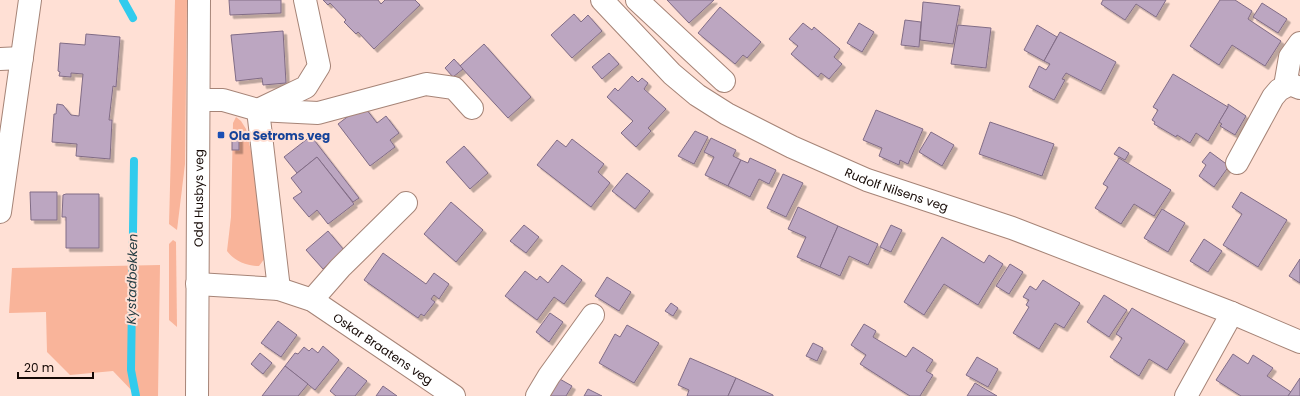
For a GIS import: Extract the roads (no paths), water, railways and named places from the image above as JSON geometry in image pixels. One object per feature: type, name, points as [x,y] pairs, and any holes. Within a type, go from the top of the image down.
[{"type":"street","points":[[0,212],[30,0]]},
{"type":"street","name":"Odd Husbys veg","points":[[197,396],[199,0]]},
{"type":"street","points":[[258,110],[306,87],[319,66],[305,0]]},
{"type":"street","name":"Rudolf Nilsens veg","points":[[602,0],[672,74],[697,96],[727,114],[792,147],[867,180],[1012,228],[1232,313],[1300,342]]},
{"type":"street","points":[[637,0],[724,81]]},
{"type":"street","points":[[1237,163],[1273,97],[1279,90],[1293,87],[1290,57],[1300,43]]},
{"type":"street","points":[[0,59],[22,58]]},
{"type":"street","points":[[199,100],[223,100],[258,110],[318,112],[426,84],[454,88],[472,108]]},
{"type":"street","points":[[258,110],[279,289]]},
{"type":"street","points":[[312,300],[340,268],[406,203]]},
{"type":"street","name":"Oskar Braatens veg","points":[[197,284],[279,289],[312,300],[454,396]]},
{"type":"street","points":[[1186,396],[1232,313]]},
{"type":"street","points":[[537,396],[549,376],[593,315]]},
{"type":"waterway","name":"Kystadbekken","points":[[123,0],[133,18]]},
{"type":"waterway","name":"Kystadbekken","points":[[134,161],[131,370],[136,396]]},
{"type":"place","name":"Ola Setroms veg","points":[[221,135]]}]
